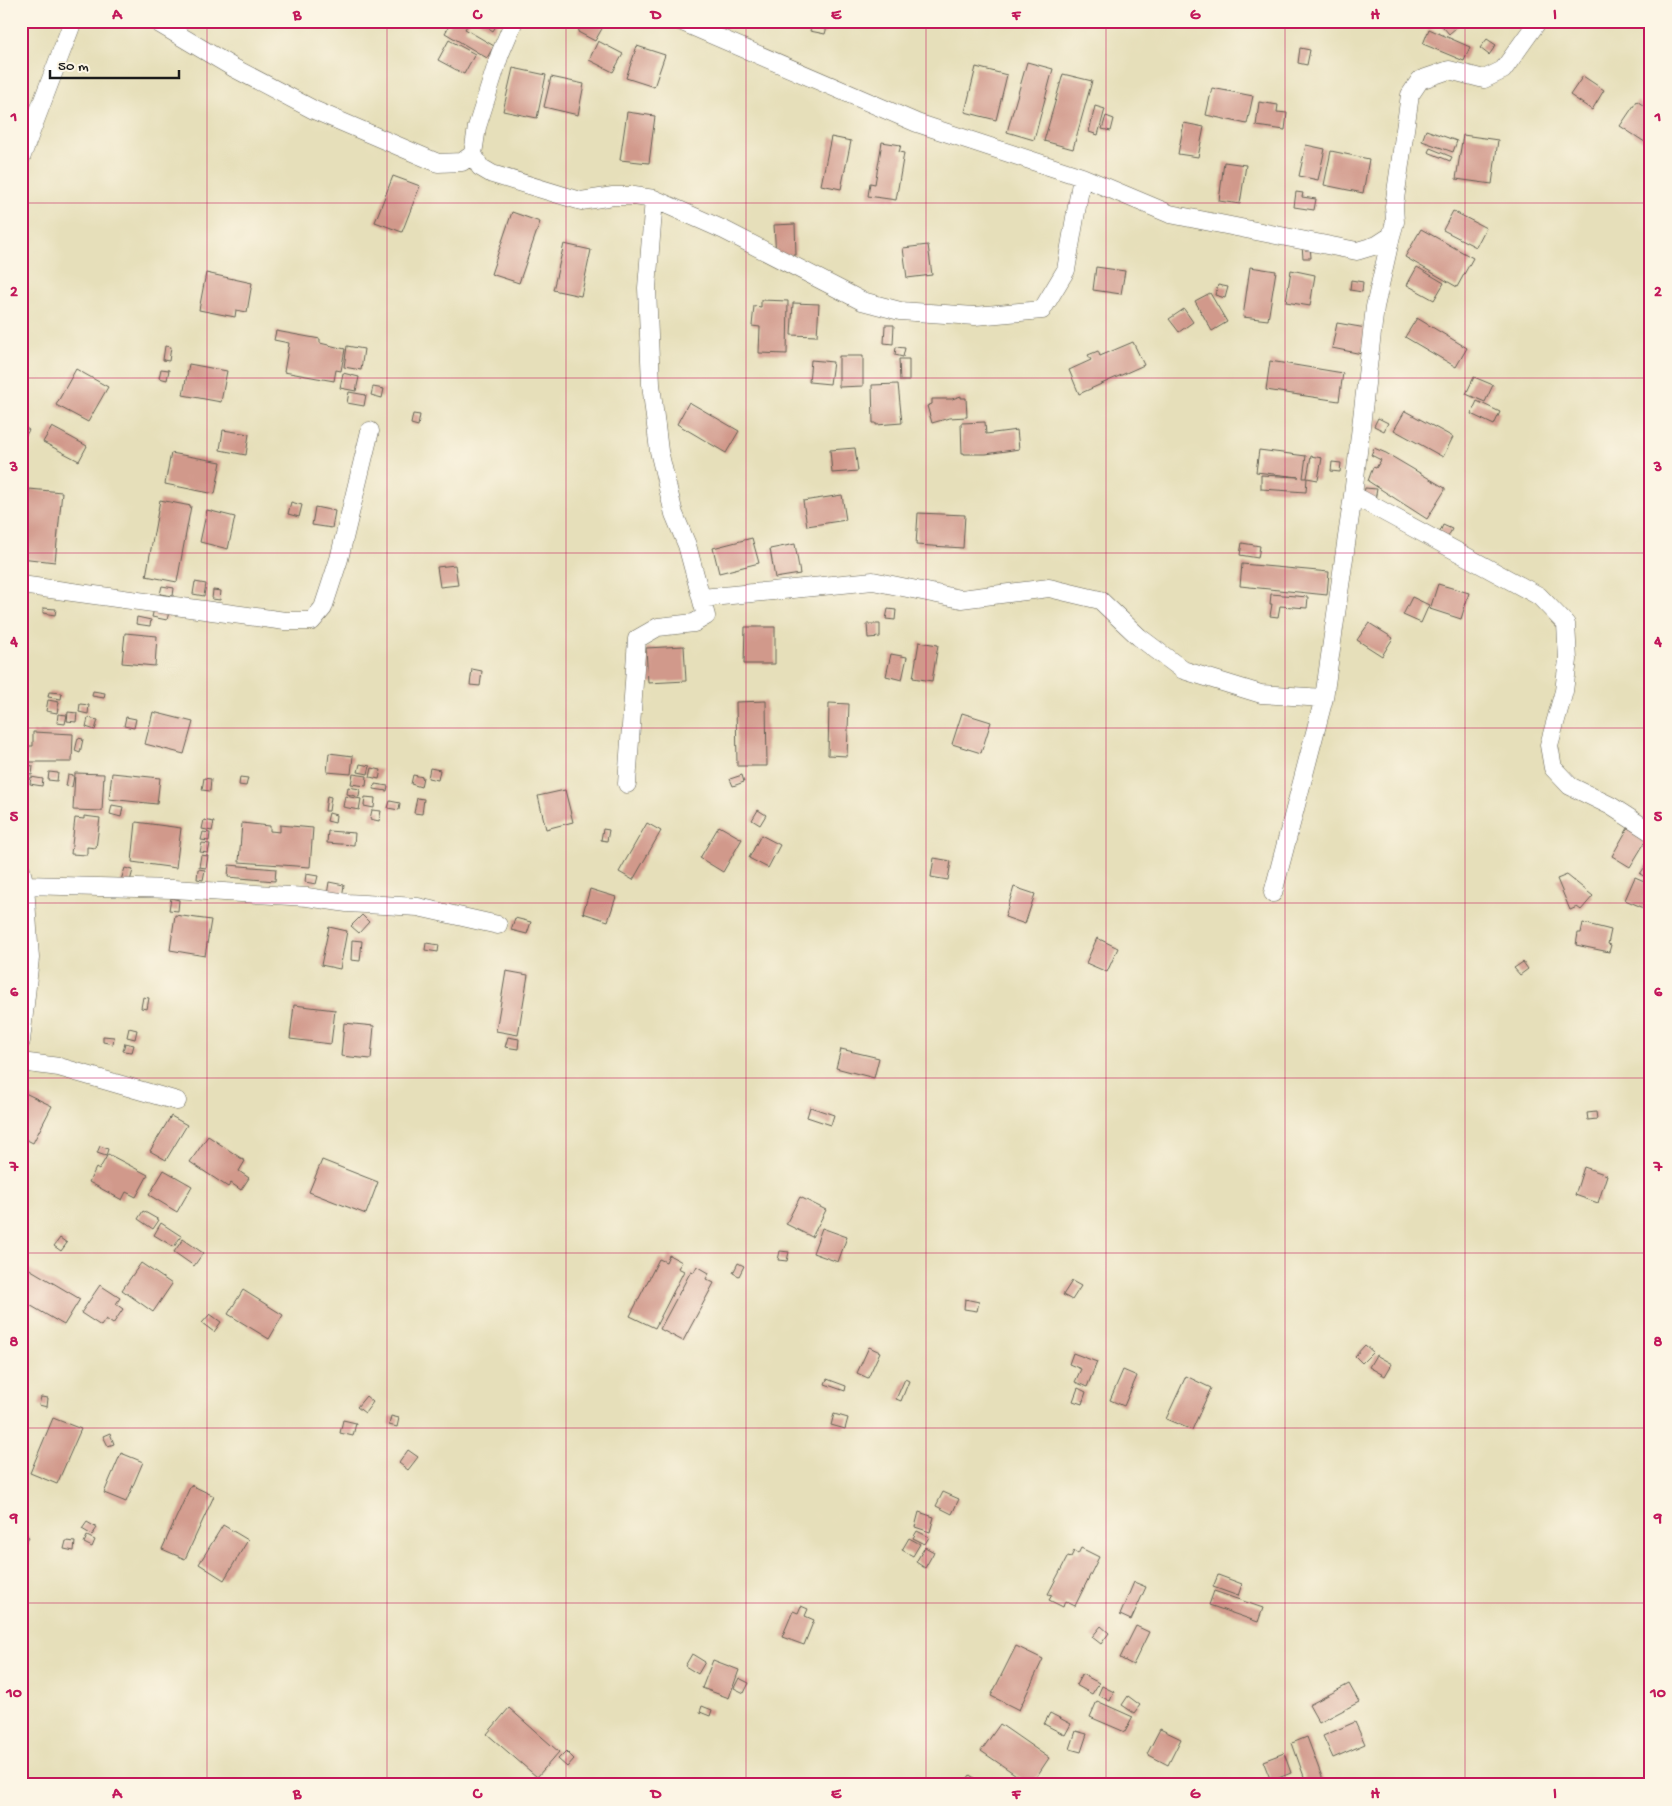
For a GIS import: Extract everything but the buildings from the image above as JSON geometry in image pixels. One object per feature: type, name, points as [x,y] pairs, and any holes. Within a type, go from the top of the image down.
[{"type":"street","points":[[21,158],[73,21]]},
{"type":"street","points":[[156,21],[234,68],[314,110],[438,163],[462,162],[472,154],[477,127],[500,54],[514,21]]},
{"type":"street","points":[[680,21],[917,123],[1082,177],[1170,214],[1357,251],[1377,245],[1391,236]]},
{"type":"street","points":[[1273,893],[1324,698],[1353,494],[1375,307],[1395,222],[1394,206],[1410,95],[1420,80],[1449,70],[1484,79],[1503,70],[1538,21]]},
{"type":"street","points":[[472,154],[480,166],[492,174],[581,201],[620,196],[654,199],[724,230],[862,301],[900,311],[975,316],[1042,310],[1066,270],[1082,177]]},
{"type":"street","points":[[627,784],[637,639],[658,628],[694,623],[706,616],[687,545],[674,514],[659,451],[651,384],[647,288],[654,199]]},
{"type":"street","points":[[21,584],[285,621],[312,621],[323,608],[339,558],[370,431]]},
{"type":"street","points":[[1353,494],[1538,596],[1566,624],[1568,660],[1564,691],[1549,745],[1553,768],[1570,786],[1611,806],[1651,832]]},
{"type":"street","points":[[702,598],[873,581],[961,598],[1048,588],[1100,600],[1139,637],[1183,670],[1261,694],[1324,698]]},
{"type":"street","points":[[21,1041],[30,958],[23,878],[307,897],[347,903],[418,907],[498,925]]},
{"type":"street","points":[[21,1062],[59,1067],[177,1101]]}]
